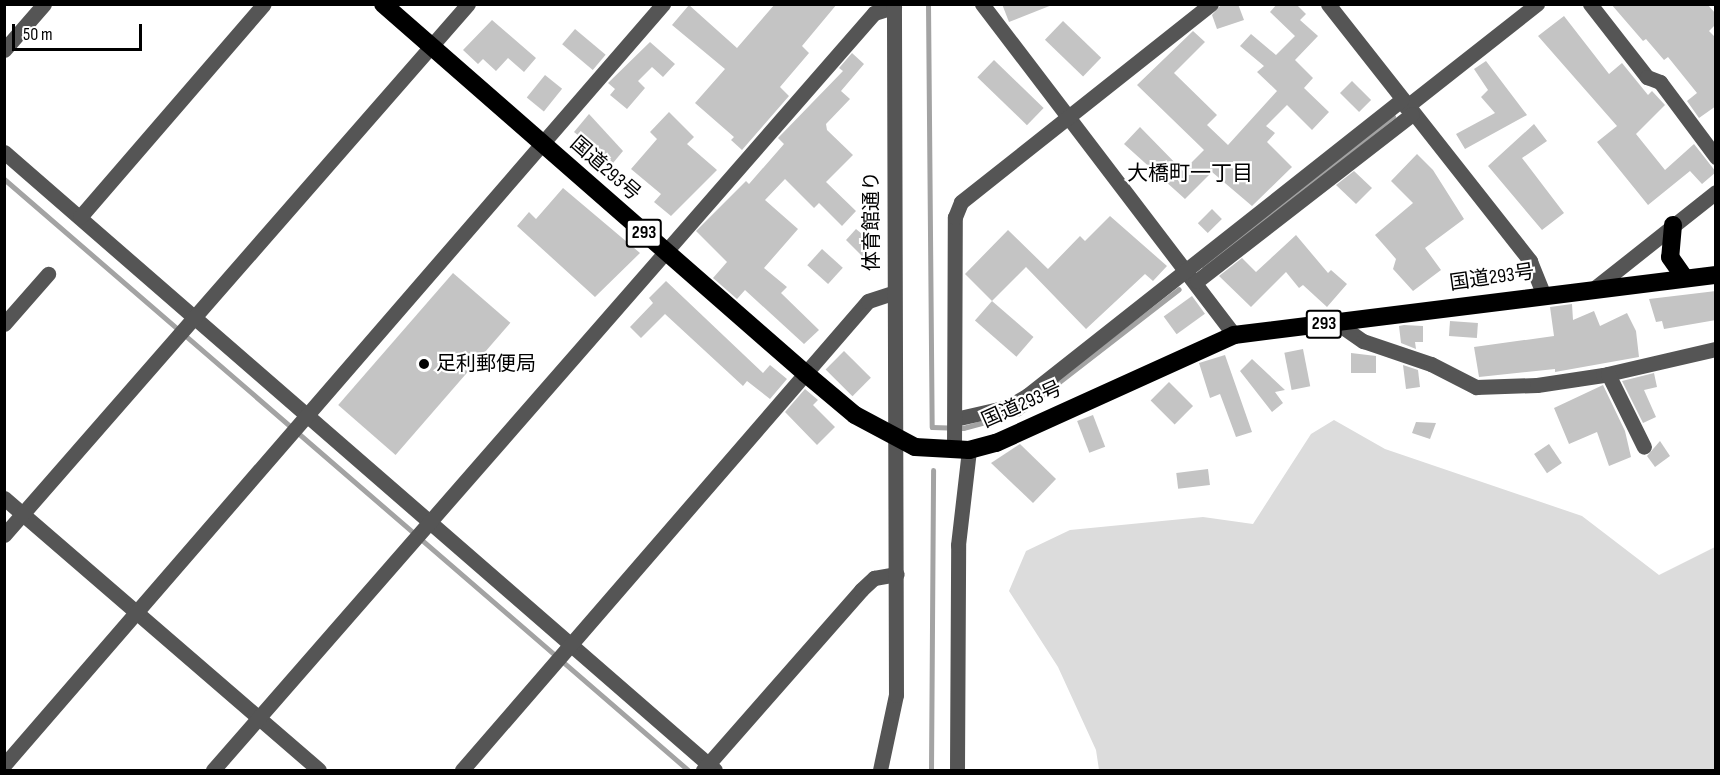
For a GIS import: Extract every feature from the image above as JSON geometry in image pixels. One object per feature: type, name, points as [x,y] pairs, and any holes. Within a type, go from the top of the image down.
[{"type":"highway","name":"国道293号","points":[[383,4],[855,415],[915,447],[962,450],[996,443],[1234,335],[1337,323],[1596,286],[1716,275]]},
{"type":"highway","points":[[1673,225],[1670,257],[1684,277]]},
{"type":"street","points":[[4,50],[44,4]]},
{"type":"street","points":[[80,217],[264,4]]},
{"type":"street","points":[[4,534],[468,4]]},
{"type":"street","points":[[4,765],[663,4]]},
{"type":"street","points":[[982,4],[1197,281],[1234,335]]},
{"type":"street","points":[[957,771],[958,545],[962,450],[955,419],[955,217],[967,196],[1211,4]]},
{"type":"street","points":[[1328,4],[1406,107],[1530,261],[1543,294]]},
{"type":"street","points":[[1197,281],[1406,107],[1537,4]]},
{"type":"street","points":[[1590,4],[1647,77],[1660,82],[1716,157]]},
{"type":"street","points":[[213,771],[874,13],[894,6]]},
{"type":"street","name":"体育館通り","points":[[880,771],[896,695],[897,438],[893,293],[894,6]]},
{"type":"street","points":[[955,419],[1008,407],[1028,395],[1187,268],[1406,107]]},
{"type":"street","points":[[4,152],[430,522],[708,769],[861,590],[874,578],[897,574]]},
{"type":"street","points":[[1596,286],[1716,192]]},
{"type":"street","points":[[4,324],[48,274]]},
{"type":"street","points":[[462,771],[868,302],[893,293]]},
{"type":"street","points":[[1337,323],[1379,349],[1431,364],[1476,387],[1537,385],[1608,374],[1716,349]]},
{"type":"street","points":[[1608,374],[1644,447]]},
{"type":"street","points":[[4,498],[319,771]]},
{"type":"shaded area","points":[[1334,420],[1385,449],[1582,516],[1659,575],[1715,547],[1715,770],[1099,770],[1096,750],[1058,667],[1009,591],[1026,551],[1070,530],[1203,517],[1253,524],[1311,434]]},
{"type":"building","points":[[775,4],[837,4],[802,46],[809,53],[780,87],[789,96],[742,150],[731,140],[734,137],[695,103],[725,69],[672,25],[689,5],[737,48]]},
{"type":"building","points":[[1002,4],[1052,4],[1052,5],[1009,22]]},
{"type":"building","points":[[1238,4],[1244,20],[1217,29],[1212,15],[1220,6]]},
{"type":"building","points":[[1277,4],[1296,4],[1306,14],[1300,20],[1318,36],[1295,60],[1313,78],[1304,88],[1329,112],[1312,130],[1287,105],[1266,126],[1275,133],[1267,142],[1292,167],[1252,206],[1212,172],[1185,199],[1124,144],[1140,127],[1183,171],[1204,150],[1137,85],[1193,31],[1205,42],[1174,73],[1217,115],[1207,125],[1228,145],[1277,91],[1257,72],[1264,66],[1240,46],[1251,34],[1276,55],[1295,36],[1270,12]]},
{"type":"building","points":[[1611,4],[1707,4],[1716,14],[1716,24],[1709,31],[1716,38],[1716,106],[1699,118],[1687,101],[1697,93],[1668,57],[1664,60],[1646,39],[1643,41]]},
{"type":"building","points":[[1564,16],[1609,74],[1622,63],[1648,95],[1652,91],[1665,105],[1636,134],[1665,170],[1694,144],[1716,172],[1702,184],[1690,171],[1648,205],[1597,142],[1617,126],[1538,36]]},
{"type":"building","points":[[492,20],[536,58],[524,72],[508,58],[496,71],[483,59],[478,64],[463,50]]},
{"type":"building","points":[[1063,21],[1101,58],[1083,77],[1045,40]]},
{"type":"building","points":[[575,29],[606,55],[593,70],[562,44]]},
{"type":"building","points":[[650,42],[675,64],[663,77],[652,67],[638,81],[645,88],[627,109],[610,95],[615,89],[608,83]]},
{"type":"building","points":[[852,53],[864,64],[841,91],[850,99],[826,124],[827,130],[853,155],[826,182],[856,211],[842,226],[819,203],[814,208],[785,179],[765,200],[798,229],[764,268],[787,287],[781,293],[819,330],[804,344],[745,290],[737,299],[713,278],[727,262],[696,231],[746,181],[749,184],[784,144],[778,138],[843,71],[839,68]]},
{"type":"building","points":[[994,60],[1044,108],[1027,125],[977,77]]},
{"type":"building","points":[[1486,61],[1527,115],[1465,149],[1456,134],[1495,113],[1481,97],[1488,90],[1474,69]]},
{"type":"building","points":[[545,75],[562,89],[544,111],[527,98]]},
{"type":"building","points":[[1352,81],[1371,100],[1359,112],[1340,93]]},
{"type":"building","points":[[669,112],[694,137],[687,144],[717,170],[671,216],[654,202],[661,194],[631,169],[657,139],[650,132]]},
{"type":"building","points":[[589,114],[623,151],[613,163],[574,132]]},
{"type":"building","points":[[1534,124],[1547,141],[1522,158],[1564,213],[1542,230],[1488,166]]},
{"type":"building","points":[[1417,154],[1433,170],[1464,219],[1425,248],[1441,270],[1413,291],[1393,269],[1396,259],[1375,235],[1413,203],[1391,181]]},
{"type":"building","points":[[1354,171],[1372,188],[1356,204],[1336,185]]},
{"type":"building","points":[[563,188],[640,253],[595,297],[517,226],[529,212],[536,219]]},
{"type":"building","points":[[1212,209],[1222,219],[1208,233],[1198,223]]},
{"type":"building","points":[[1110,216],[1167,266],[1153,281],[1145,274],[1086,329],[1026,267],[992,301],[965,274],[1008,230],[1048,269],[1080,236],[1085,241]]},
{"type":"building","points":[[856,229],[874,244],[863,257],[846,240]]},
{"type":"building","points":[[1296,235],[1328,273],[1331,270],[1347,284],[1327,307],[1303,285],[1299,288],[1286,272],[1251,307],[1219,276],[1242,258],[1256,272]]},
{"type":"building","points":[[822,249],[843,268],[828,284],[807,265]]},
{"type":"building","name":"足利郵便局","points":[[453,273],[510,323],[396,455],[338,405]]},
{"type":"building","points":[[666,281],[763,373],[770,365],[787,379],[770,399],[747,381],[743,386],[665,314],[641,338],[630,327],[653,303],[649,298]]},
{"type":"building","points":[[1716,291],[1716,320],[1664,329],[1662,321],[1656,322],[1649,299]]},
{"type":"building","points":[[1192,296],[1205,314],[1177,334],[1164,317]]},
{"type":"building","points":[[992,301],[1034,337],[1016,357],[975,321]]},
{"type":"building","points":[[1572,304],[1573,320],[1594,311],[1600,326],[1627,313],[1636,331],[1639,357],[1555,372],[1555,369],[1479,377],[1474,347],[1554,336],[1550,307]]},
{"type":"building","points":[[1450,321],[1478,323],[1477,338],[1449,336]]},
{"type":"building","points":[[1399,326],[1423,326],[1423,342],[1415,342],[1416,349],[1401,343]]},
{"type":"building","points":[[1303,349],[1310,386],[1292,390],[1284,353]]},
{"type":"building","points":[[844,351],[871,378],[852,396],[826,369]]},
{"type":"building","points":[[1351,353],[1376,356],[1376,373],[1351,373]]},
{"type":"building","points":[[1225,355],[1252,432],[1236,437],[1220,394],[1210,398],[1199,363]]},
{"type":"building","points":[[1252,359],[1285,390],[1275,392],[1283,403],[1272,412],[1240,371]]},
{"type":"building","points":[[1403,365],[1418,370],[1420,387],[1406,389]]},
{"type":"building","points":[[1654,373],[1657,387],[1644,390],[1656,417],[1643,423],[1622,381]]},
{"type":"building","points":[[1169,382],[1193,406],[1175,424],[1151,400]]},
{"type":"building","points":[[1603,385],[1625,431],[1631,457],[1609,466],[1597,432],[1569,444],[1554,408]]},
{"type":"building","points":[[805,389],[818,400],[813,405],[835,427],[817,445],[785,412]]},
{"type":"building","points":[[1093,415],[1105,447],[1089,453],[1077,421]]},
{"type":"building","points":[[1416,422],[1436,423],[1430,439],[1412,433]]},
{"type":"building","points":[[1660,441],[1670,456],[1655,467],[1647,456]]},
{"type":"building","points":[[1020,444],[1056,479],[1033,503],[991,463]]},
{"type":"building","points":[[1549,444],[1562,463],[1547,473],[1534,454]]},
{"type":"building","points":[[1208,469],[1210,485],[1178,489],[1176,473]]},
{"type":"waterway","points":[[928,4],[932,427],[963,428],[1019,413],[1179,289]]},
{"type":"waterway","points":[[1204,266],[1393,116]]},
{"type":"waterway","points":[[4,179],[688,770]]},
{"type":"waterway","points":[[931,770],[933,470]]},
{"type":"place","name":"足利郵便局","points":[[424,364]]},
{"type":"district","name":"大橋町一丁目","points":[[1190,174]]}]
